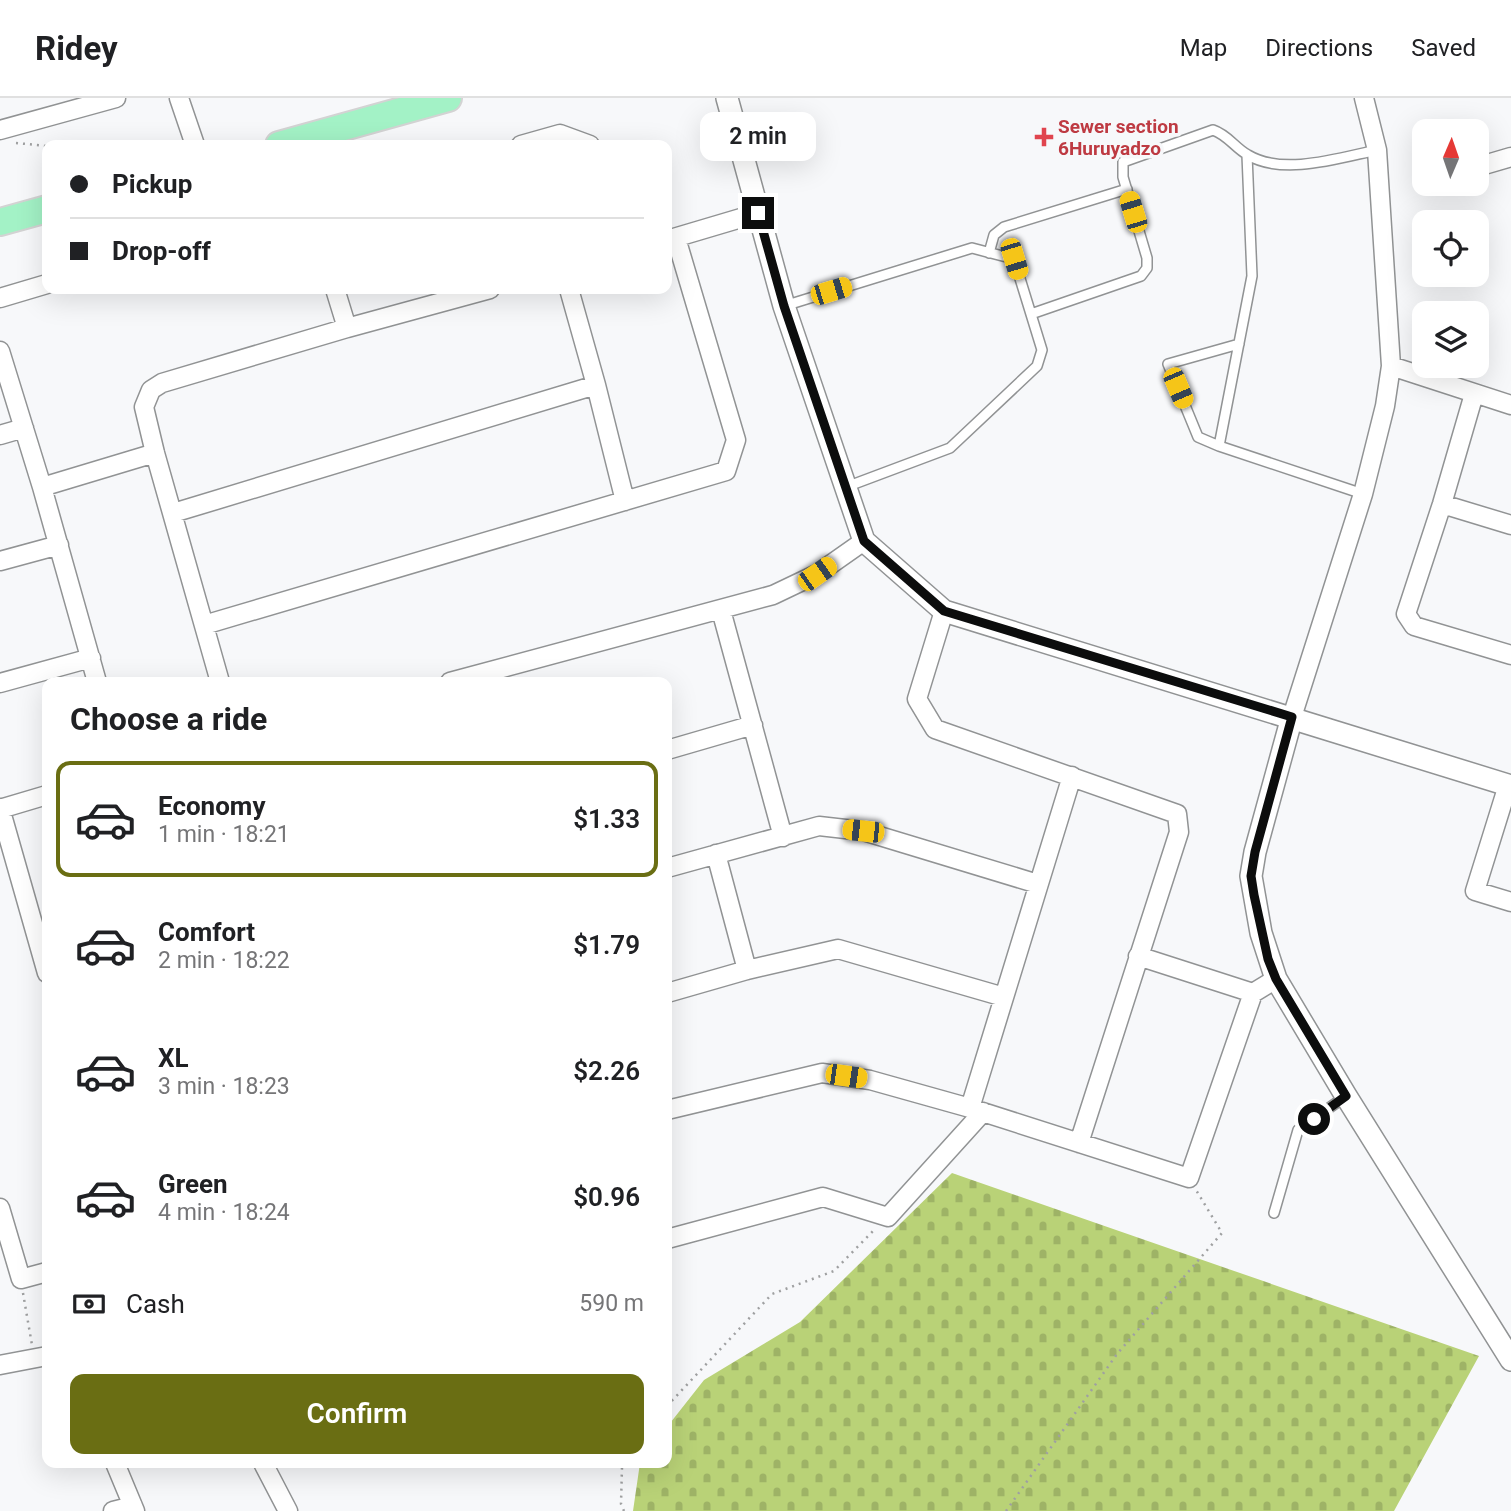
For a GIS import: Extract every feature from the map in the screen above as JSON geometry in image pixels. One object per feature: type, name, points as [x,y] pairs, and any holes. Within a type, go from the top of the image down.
[{"type":"main road","points":[[297,140],[448,98]]},
{"type":"main road","points":[[0,222],[42,210]]},
{"type":"street","points":[[4,136],[116,98]]},
{"type":"street","points":[[179,98],[193,140]]},
{"type":"street","points":[[727,98],[784,306],[864,541],[944,611],[1510,785],[1475,891],[1511,902]]},
{"type":"street","points":[[1364,98],[1377,150],[1391,366],[1385,406],[1363,494],[1292,717],[1255,852],[1251,876],[1261,933],[1276,979],[1511,1360]]},
{"type":"street","points":[[539,140],[560,134],[576,140]]},
{"type":"street","points":[[1489,163],[1511,157]]},
{"type":"street","points":[[672,239],[758,213]]},
{"type":"street","points":[[204,625],[726,471],[736,439],[672,242]]},
{"type":"street","points":[[0,298],[42,285]]},
{"type":"street","points":[[337,294],[347,328]]},
{"type":"street","points":[[219,677],[144,407],[151,390],[162,383],[472,294]]},
{"type":"street","points":[[570,294],[625,500]]},
{"type":"street","points":[[0,351],[42,486],[95,677]]},
{"type":"street","points":[[1391,366],[1511,405]]},
{"type":"street","points":[[173,513],[596,385]]},
{"type":"street","points":[[1474,394],[1406,614],[1414,626],[1511,655]]},
{"type":"street","points":[[0,435],[24,428]]},
{"type":"street","points":[[42,486],[155,453]]},
{"type":"street","points":[[1442,503],[1511,525]]},
{"type":"street","points":[[469,677],[773,595],[817,574],[864,541]]},
{"type":"street","points":[[0,561],[59,545]]},
{"type":"street","points":[[721,610],[783,837]]},
{"type":"street","points":[[944,611],[917,699],[935,730],[1177,814],[1179,832],[1079,1143]]},
{"type":"street","points":[[0,683],[90,659]]},
{"type":"street","points":[[672,749],[752,725]]},
{"type":"street","points":[[672,1238],[823,1197],[888,1216],[977,1110],[1003,997],[1072,776]]},
{"type":"street","points":[[42,796],[0,808],[42,955]]},
{"type":"street","points":[[672,867],[820,826],[863,831],[1038,884]]},
{"type":"street","points":[[716,854],[747,970]]},
{"type":"street","points":[[672,992],[838,948],[1003,997]]},
{"type":"street","points":[[1138,956],[1253,993]]},
{"type":"street","points":[[672,1109],[822,1073],[870,1080],[977,1110],[1189,1178],[1253,993],[1276,979]]},
{"type":"street","points":[[0,1208],[21,1279],[42,1273]]},
{"type":"street","points":[[0,1365],[41,1357]]},
{"type":"street","points":[[113,1511],[134,1509],[117,1468]]},
{"type":"street","points":[[266,1468],[288,1511]]},
{"type":"lane","points":[[1031,314],[1141,276],[1147,268],[1147,258],[1121,169],[1123,162],[1213,130],[1222,133],[1247,155],[1264,162],[1310,165],[1377,150]]},
{"type":"lane","points":[[1219,446],[1252,276],[1247,155]]},
{"type":"lane","points":[[989,253],[994,235],[1004,227],[1126,190]]},
{"type":"lane","points":[[784,306],[972,248],[1014,259],[1042,351],[1037,366],[950,448],[846,487]]},
{"type":"lane","points":[[1239,344],[1168,364],[1198,437],[1363,494]]},
{"type":"lane","points":[[1275,1213],[1298,1130],[1346,1096]]},
{"type":"path","points":[[4,136],[42,145]]},
{"type":"path","points":[[1006,1511],[1116,1354],[1222,1233],[1189,1178]]},
{"type":"path","points":[[672,1401],[772,1294],[834,1270],[888,1216]]},
{"type":"path","points":[[21,1279],[41,1357]]},
{"type":"path","points":[[622,1468],[621,1504],[624,1511]]},
{"type":"green space","points":[[952,1173],[1479,1356],[1394,1511],[633,1511],[639,1468],[672,1468],[672,1421],[704,1380],[800,1322]]},
{"type":"place","name":"Sewer section 6Huruyadzo","points":[[1044,137]]},
{"type":"route","points":[[758,213],[784,306],[864,541],[944,611],[1292,717],[1255,852],[1251,876],[1261,933],[1276,979],[1346,1096],[1314,1119]]}]
